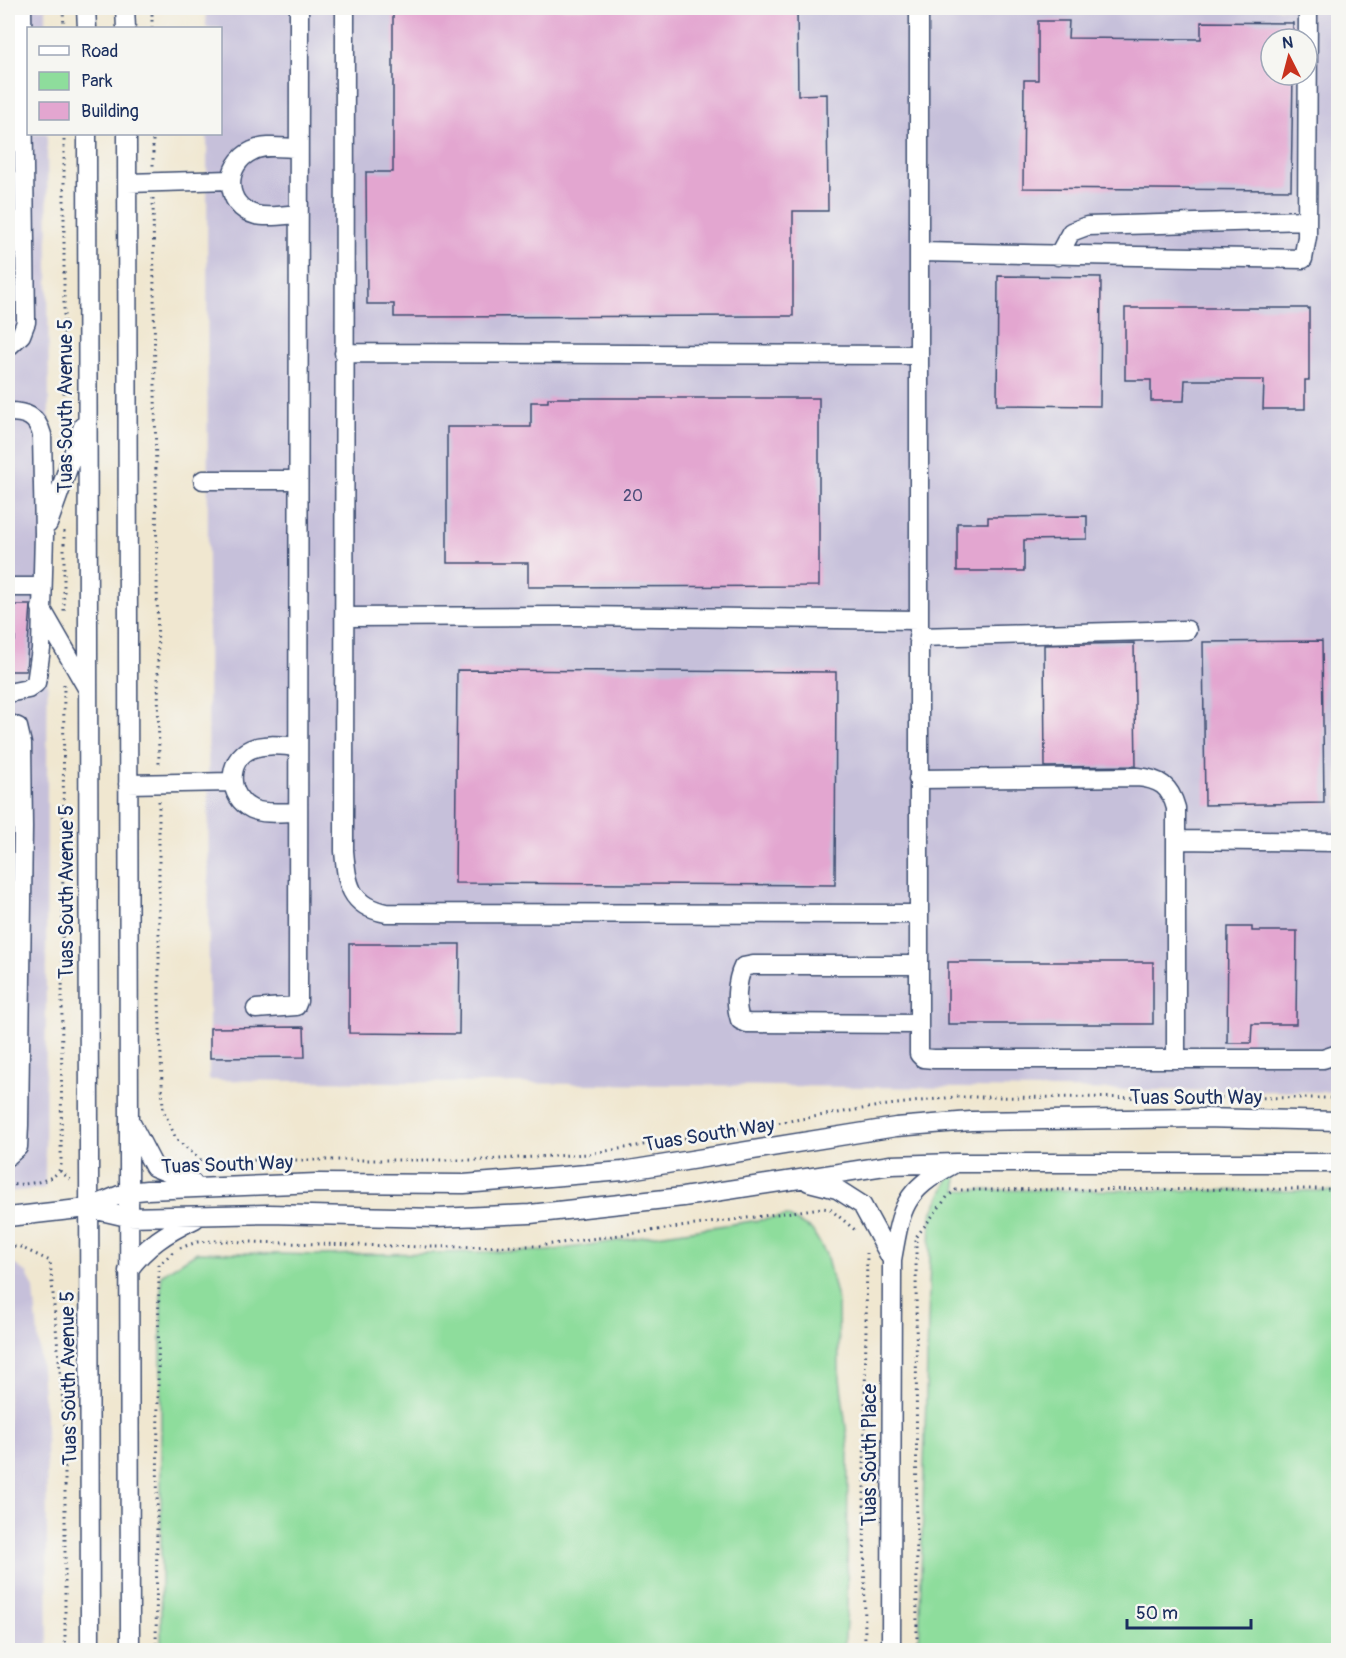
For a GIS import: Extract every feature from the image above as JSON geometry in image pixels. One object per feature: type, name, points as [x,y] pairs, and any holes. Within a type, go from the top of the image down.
[{"type":"street","points":[[8,347],[21,335],[26,322],[15,84],[22,8]]},
{"type":"street","points":[[86,8],[87,27]]},
{"type":"street","points":[[125,8],[126,27]]},
{"type":"street","points":[[256,1009],[296,1006],[298,1001],[299,8]]},
{"type":"street","points":[[345,8],[346,876],[359,902],[371,910],[386,913],[918,914]]},
{"type":"street","points":[[919,8],[918,1049],[923,1058],[927,1059],[1323,1059],[1338,1054]]},
{"type":"street","points":[[919,252],[1297,261],[1303,259],[1307,220],[1308,8]]},
{"type":"street","name":"Tuas South Avenue 5","points":[[87,135],[90,1650]]},
{"type":"street","points":[[127,135],[127,1192],[130,1650]]},
{"type":"street","points":[[298,148],[261,147],[252,150],[240,158],[233,168],[230,180],[237,202],[246,211],[257,215],[298,214]]},
{"type":"street","points":[[128,183],[230,180]]},
{"type":"street","points":[[1058,256],[1071,232],[1087,226],[1307,220]]},
{"type":"street","points":[[345,353],[919,355]]},
{"type":"street","points":[[8,412],[27,414],[39,424],[42,435],[44,534],[40,649],[36,683],[28,689],[8,693]]},
{"type":"street","points":[[44,534],[88,412]]},
{"type":"street","points":[[203,480],[298,480]]},
{"type":"street","points":[[8,586],[42,587]]},
{"type":"street","points":[[41,608],[88,689]]},
{"type":"street","points":[[344,617],[576,616],[918,629],[1187,630]]},
{"type":"street","points":[[8,723],[18,727],[22,744],[23,827],[18,1147],[8,1156]]},
{"type":"street","points":[[298,747],[261,746],[251,749],[237,762],[232,782],[239,799],[254,810],[298,812]]},
{"type":"street","points":[[918,779],[1150,778],[1170,789],[1176,808],[1176,1059]]},
{"type":"street","points":[[128,784],[232,782]]},
{"type":"street","points":[[1176,840],[1338,842]]},
{"type":"street","points":[[918,965],[753,964],[743,967],[737,995],[740,1020],[747,1023],[918,1024]]},
{"type":"street","points":[[128,1116],[154,1167],[177,1179],[206,1187]]},
{"type":"street","name":"Tuas South Way","points":[[8,1217],[88,1208],[127,1192],[317,1183],[464,1184],[612,1172],[896,1127],[971,1121],[1203,1118],[1338,1121]]},
{"type":"street","name":"Tuas South Place","points":[[891,1650],[892,1260],[898,1224],[908,1198],[925,1179],[956,1163]]},
{"type":"street","name":"Tuas South Way","points":[[88,1208],[128,1217],[269,1214],[437,1218],[530,1215],[802,1180],[891,1165],[1338,1163]]},
{"type":"street","name":"Tuas South Place","points":[[802,1180],[837,1189],[862,1205],[892,1260]]},
{"type":"street","points":[[128,1271],[137,1257],[156,1241],[200,1217]]},
{"type":"path","points":[[63,8],[64,27]]},
{"type":"path","points":[[152,8],[152,27]]},
{"type":"path","points":[[153,135],[159,1001],[163,1109],[176,1139],[201,1161],[483,1160],[556,1157],[954,1097],[1338,1098]]},
{"type":"path","points":[[8,1185],[38,1182],[59,1171],[61,1166]]},
{"type":"path","points":[[59,1171],[72,1181]]},
{"type":"path","points":[[917,1650],[916,1237],[948,1196],[957,1190],[1338,1189]]},
{"type":"path","points":[[156,1650],[159,1264],[178,1249],[197,1242],[216,1241],[426,1247],[538,1246],[822,1208],[830,1209],[859,1234]]},
{"type":"path","points":[[8,1247],[18,1246],[36,1252],[50,1261],[65,1426],[65,1650]]},
{"type":"path","points":[[865,1650],[864,1476],[867,1248]]},
{"type":"shaded area","points":[[8,8],[46,8],[46,27],[27,27],[27,135],[47,135],[49,401],[45,1188],[8,1192]]},
{"type":"shaded area","points":[[206,8],[1338,8],[1338,1092],[209,1080],[207,135],[222,135],[222,27],[206,27]]},
{"type":"shaded area","points":[[8,1260],[27,1273],[34,1289],[46,1427],[48,1650],[8,1650]]},
{"type":"green space","points":[[956,1163],[957,1190],[1338,1191],[1338,1650],[919,1650],[931,1216]]},
{"type":"green space","points":[[787,1216],[812,1230],[826,1254],[838,1303],[839,1370],[848,1444],[847,1606],[844,1650],[161,1650],[161,1275],[197,1252],[319,1255],[548,1251]]},
{"type":"building","points":[[393,8],[797,8],[798,95],[827,94],[828,211],[793,211],[793,316],[394,317],[394,304],[367,304],[366,172],[393,172]]},
{"type":"building","points":[[1038,21],[1069,21],[1068,38],[1201,39],[1201,22],[1293,23],[1293,27],[1259,27],[1259,87],[1293,87],[1291,190],[1023,188],[1024,80],[1038,80]]},
{"type":"building","points":[[998,276],[1101,277],[1100,406],[997,405]]},
{"type":"building","points":[[1125,308],[1309,308],[1309,380],[1305,380],[1305,409],[1263,409],[1264,380],[1185,380],[1184,401],[1151,401],[1151,380],[1125,380]]},
{"type":"building","points":[[548,398],[819,398],[819,586],[528,587],[528,563],[447,563],[447,427],[531,427],[531,402],[548,402]]},
{"type":"building","points":[[1087,516],[1087,539],[1024,540],[1024,571],[957,571],[957,523],[988,523],[988,517]]},
{"type":"building","points":[[15,605],[31,605],[26,671],[8,671],[8,641],[15,641]]},
{"type":"building","points":[[1322,641],[1324,803],[1205,805],[1203,642]]},
{"type":"building","points":[[1134,643],[1136,766],[1045,767],[1044,645]]},
{"type":"building","points":[[457,670],[836,672],[835,885],[455,883]]},
{"type":"building","points":[[1228,927],[1252,927],[1252,931],[1297,931],[1296,1024],[1252,1024],[1251,1043],[1227,1043]]},
{"type":"building","points":[[349,944],[460,944],[459,1034],[349,1033]]},
{"type":"building","points":[[948,962],[1153,962],[1153,1024],[948,1024]]},
{"type":"building","points":[[304,1027],[305,1057],[210,1058],[210,1028]]}]
